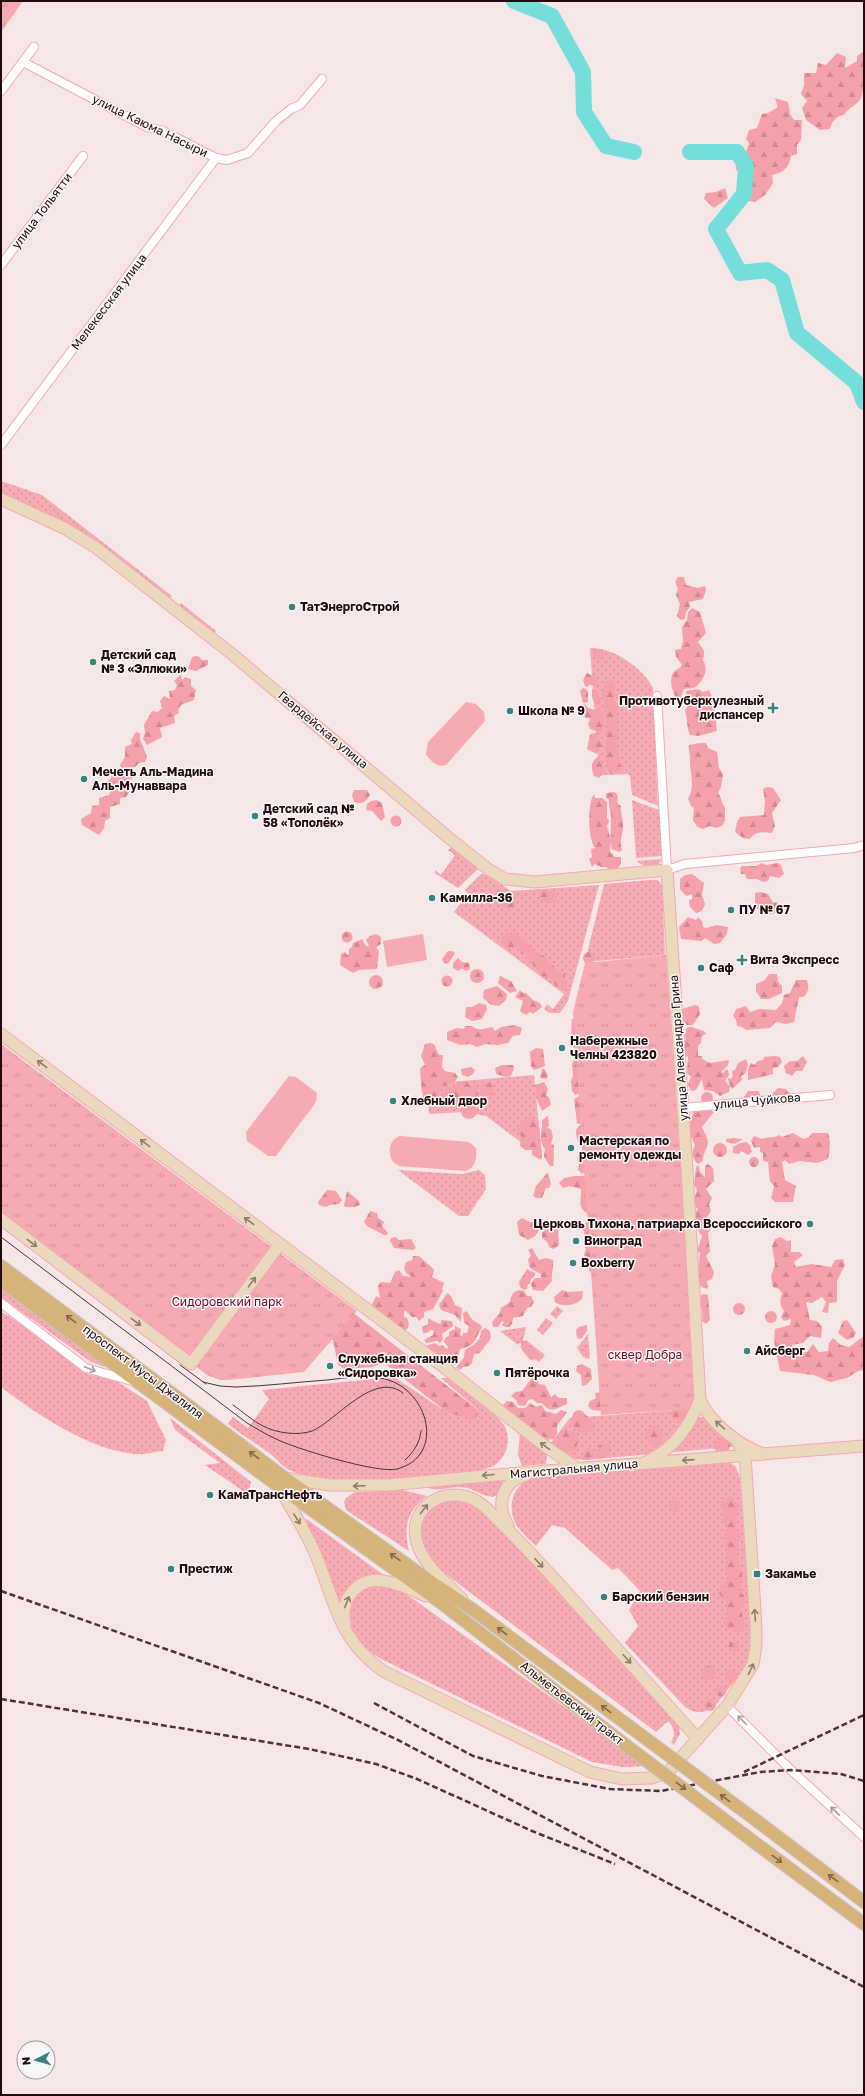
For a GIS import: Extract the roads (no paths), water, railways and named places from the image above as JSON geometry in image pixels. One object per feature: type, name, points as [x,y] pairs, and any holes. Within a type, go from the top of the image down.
[{"type":"main road","name":"проспект Мусы Джалиля","points":[[1,1266],[281,1482]]},
{"type":"main road","name":"проспект Мусы Джалиля","points":[[1,1281],[140,1384],[281,1482]]},
{"type":"main road","name":"Альметьевский тракт","points":[[281,1482],[627,1746],[864,1924]]},
{"type":"main road","name":"Альметьевский тракт","points":[[281,1482],[472,1609],[864,1902]]},
{"type":"street","points":[[1,91],[34,47]]},
{"type":"street","name":"улица Каюма Насыри","points":[[23,62],[147,127],[163,131],[216,158],[227,160],[248,154],[276,121],[291,109],[300,105],[322,79]]},
{"type":"street","name":"улица Тольятти","points":[[1,264],[83,156]]},
{"type":"street","name":"Мелекесская улица","points":[[1,446],[216,158]]},
{"type":"street","name":"Гвардейская улица","points":[[1,499],[64,528],[95,548],[232,654],[448,838],[496,874],[514,881],[535,882],[667,870]]},
{"type":"street","name":"улица Александра Грина","points":[[657,696],[700,1400]]},
{"type":"street","points":[[667,870],[685,864],[854,848],[864,845]]},
{"type":"street","points":[[1,1034],[509,1417],[545,1446],[577,1468]]},
{"type":"street","name":"улица Чуйкова","points":[[683,1108],[830,1095]]},
{"type":"street","points":[[1,1220],[191,1364],[280,1244]]},
{"type":"street","points":[[2,1304],[86,1368],[140,1384]]},
{"type":"street","points":[[700,1400],[713,1419],[746,1446],[763,1454],[754,1464],[746,1481]]},
{"type":"street","points":[[644,1463],[661,1453],[678,1438],[690,1423],[700,1400]]},
{"type":"street","points":[[281,1482],[308,1538],[333,1606],[350,1639],[364,1656],[382,1671],[590,1772],[622,1779],[652,1778],[667,1773],[698,1739],[727,1706],[751,1668],[756,1646],[745,1455],[743,1448],[732,1435]]},
{"type":"street","name":"Магистральная улица","points":[[281,1482],[374,1486],[577,1468],[864,1446]]},
{"type":"street","points":[[726,1457],[739,1465],[746,1481]]},
{"type":"street","points":[[513,1534],[502,1513],[501,1506],[503,1492],[509,1483],[519,1477],[544,1471]]},
{"type":"street","points":[[472,1609],[428,1564],[422,1553],[415,1531],[416,1523],[421,1511],[431,1501],[442,1496],[463,1496],[481,1504],[513,1534],[698,1739]]},
{"type":"street","points":[[350,1639],[345,1624],[346,1603],[356,1588],[366,1582],[381,1580],[394,1582],[440,1602]]},
{"type":"street","points":[[727,1706],[791,1770],[864,1837]]},
{"type":"waterway","points":[[514,1],[552,16],[583,72],[584,112],[606,146],[634,152]]},
{"type":"waterway","points":[[690,152],[737,152],[746,166],[744,194],[716,229],[740,273],[767,270],[782,280],[797,333],[857,383],[864,402]]},
{"type":"tram line","points":[[1,1237],[247,1423],[271,1436],[316,1454],[372,1468],[387,1470],[397,1469],[412,1462],[422,1451],[426,1438],[426,1423],[421,1409],[412,1396],[400,1385],[385,1379],[356,1377],[236,1387],[220,1386],[203,1382]]},
{"type":"tram line","points":[[180,1365],[206,1384]]},
{"type":"tram line","points":[[233,1405],[256,1422],[268,1428],[287,1433],[306,1433],[322,1426],[368,1392],[380,1388],[392,1388],[403,1393]]},
{"type":"tram line","points":[[405,1460],[416,1447],[421,1431]]},
{"type":"railway","points":[[1,1591],[319,1703],[400,1741],[864,1987]]},
{"type":"railway","points":[[1,1699],[309,1749],[376,1764],[417,1779],[532,1831],[615,1864]]},
{"type":"railway","points":[[374,1703],[473,1756],[542,1776],[610,1789],[661,1791],[760,1772],[791,1770],[841,1774],[864,1781]]},
{"type":"railway","points":[[744,1772],[864,1715]]},
{"type":"place","name":"ТатЭнергоСтрой","points":[[292,607]]},
{"type":"place","name":"Детский сад № 3 «Эллюки»","points":[[93,662]]},
{"type":"place","name":"Противотуберкулезный диспансер","points":[[773,708]]},
{"type":"place","name":"Школа № 9","points":[[510,711]]},
{"type":"place","name":"Мечеть Аль-Мадина Аль-Мунаввара","points":[[84,779]]},
{"type":"place","name":"Детский сад № 58 «Тополёк»","points":[[255,816]]},
{"type":"place","name":"Камилла-36","points":[[432,898]]},
{"type":"place","name":"ПУ № 67","points":[[731,910]]},
{"type":"place","name":"Вита Экспресс","points":[[742,960]]},
{"type":"place","name":"Саф","points":[[701,968]]},
{"type":"place","name":"Набережные Челны 423820","points":[[562,1048]]},
{"type":"place","name":"Хлебный двор","points":[[393,1101]]},
{"type":"place","name":"Мастерская по ремонту одежды","points":[[571,1148]]},
{"type":"place","name":"Церковь Тихона, патриарха Всероссийского","points":[[810,1224]]},
{"type":"place","name":"Виноград","points":[[576,1241]]},
{"type":"place","name":"Boxberry","points":[[573,1263]]},
{"type":"place","name":"Айсберг","points":[[747,1351]]},
{"type":"place","name":"Служебная станция «Сидоровка»","points":[[330,1366]]},
{"type":"place","name":"Пятёрочка","points":[[497,1373]]},
{"type":"place","name":"КамаТрансНефть","points":[[210,1495]]},
{"type":"place","name":"Престиж","points":[[171,1569]]},
{"type":"place","name":"Закамье","points":[[757,1574]]},
{"type":"place","name":"Барский бензин","points":[[604,1597]]},
{"type":"park label","name":"Сидоровский парк","points":[[227,1302]]},
{"type":"park label","name":"сквер Добра","points":[[645,1355]]}]
